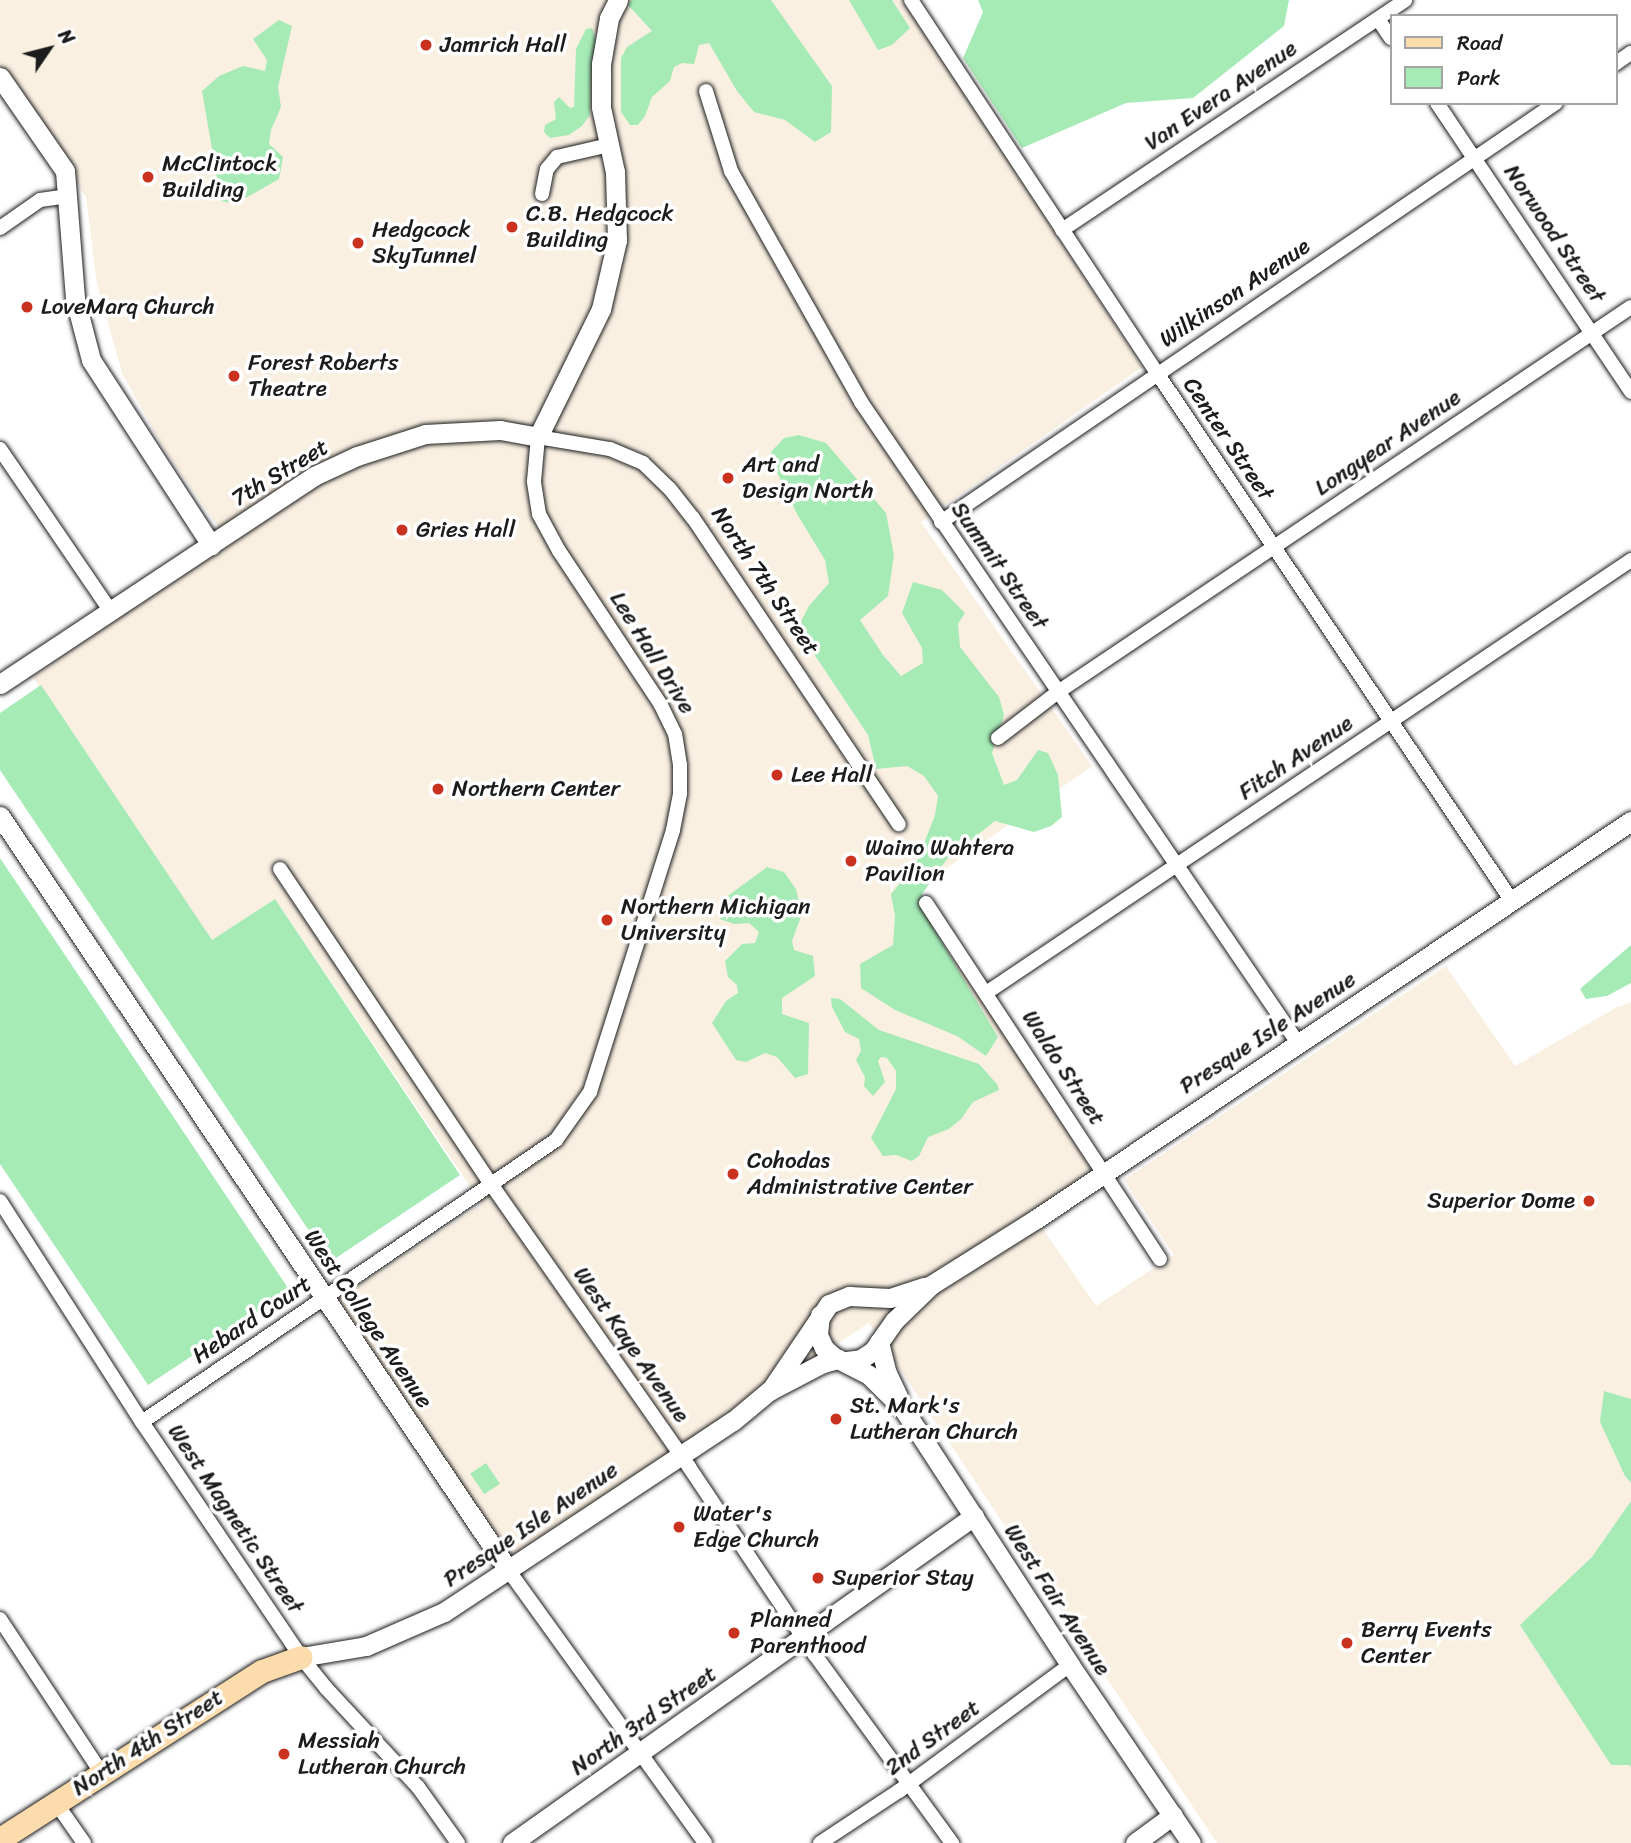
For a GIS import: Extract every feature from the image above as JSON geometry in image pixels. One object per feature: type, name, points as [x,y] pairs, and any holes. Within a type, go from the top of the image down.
[{"type":"main road","name":"North 4th Street","points":[[0,1839],[262,1671],[301,1657]]},
{"type":"street","points":[[538,437],[601,309],[617,240],[615,183],[601,107],[601,64],[609,18],[618,0]]},
{"type":"street","name":"Center Street","points":[[911,0],[1511,901]]},
{"type":"street","name":"Van Evera Avenue","points":[[1062,230],[1405,0]]},
{"type":"street","points":[[1378,19],[1390,37]]},
{"type":"street","points":[[0,77],[65,171],[75,299],[91,360],[211,545]]},
{"type":"street","name":"Summit Street","points":[[706,91],[731,172],[861,402],[1298,1043]]},
{"type":"street","name":"Norwood Street","points":[[1438,105],[1631,392]]},
{"type":"street","name":"Wilkinson Avenue","points":[[941,522],[1553,105]]},
{"type":"street","points":[[542,194],[547,169],[557,157],[609,145]]},
{"type":"street","points":[[0,228],[40,200],[67,196]]},
{"type":"street","name":"Longyear Avenue","points":[[998,738],[1058,692],[1631,307]]},
{"type":"street","name":"7th Street","points":[[111,612],[314,476],[357,456],[425,434],[500,430],[538,437]]},
{"type":"street","name":"North 7th Street","points":[[538,437],[610,449],[643,463],[670,489],[693,518],[899,824]]},
{"type":"street","name":"Lee Hall Drive","points":[[491,1184],[556,1140],[590,1092],[673,830],[680,793],[680,765],[675,734],[661,705],[559,551],[539,514],[534,481],[538,437]]},
{"type":"street","points":[[0,449],[111,612],[0,684]]},
{"type":"street","name":"Fitch Avenue","points":[[986,993],[1631,560]]},
{"type":"street","name":"West College Avenue","points":[[0,817],[509,1571],[705,1843]]},
{"type":"street","name":"Presque Isle Avenue","points":[[301,1657],[366,1646],[409,1630],[509,1571],[733,1421],[769,1391],[823,1363],[867,1356],[931,1285],[1631,821]]},
{"type":"street","name":"West Kaye Avenue","points":[[281,869],[491,1184],[681,1455],[803,1637],[952,1843]]},
{"type":"street","name":"Waldo Street","points":[[926,903],[1160,1259]]},
{"type":"street","name":"Hebard Court","points":[[142,1422],[491,1184]]},
{"type":"street","name":"West Magnetic Street","points":[[0,1201],[142,1422],[301,1657],[326,1688],[418,1787],[457,1843]]},
{"type":"street","name":"Presque Isle Avenue","points":[[769,1391],[820,1315],[835,1300],[856,1297],[882,1300],[931,1285]]},
{"type":"street","name":"West Fair Avenue","points":[[856,1297],[868,1303],[878,1313],[887,1373],[904,1410],[1070,1665],[1191,1843]]},
{"type":"street","name":"West Fair Avenue","points":[[820,1315],[817,1328],[820,1342],[828,1353],[876,1380],[904,1410]]},
{"type":"street","name":"North 3rd Street","points":[[512,1843],[974,1516]]},
{"type":"street","points":[[0,1619],[101,1772]]},
{"type":"street","name":"2nd Street","points":[[820,1843],[909,1783],[1070,1665]]},
{"type":"street","points":[[56,1803],[84,1843]]},
{"type":"street","points":[[1135,1843],[1172,1815]]},
{"type":"shaded area","name":"Northern Michigan University","points":[[0,0],[904,0],[1142,367],[921,522],[1092,766],[907,896],[1104,1171],[1036,1219],[1096,1306],[1174,1255],[1124,1180],[1446,966],[1515,1066],[1617,1007],[1631,1002],[1631,1843],[1217,1843],[869,1323],[511,1560],[331,1303],[482,1204],[275,899],[212,941],[33,677],[228,541],[164,449],[122,373],[97,284],[86,197],[0,67]]},
{"type":"green space","points":[[631,0],[771,0],[832,86],[831,132],[815,142],[785,120],[754,112],[737,91],[709,43],[699,45],[694,64],[682,63],[674,67],[670,81],[652,97],[645,116],[638,125],[630,125],[621,112],[621,58],[627,47],[652,31],[628,5]]},
{"type":"green space","points":[[849,0],[892,0],[910,28],[892,45],[878,50]]},
{"type":"green space","points":[[978,0],[1289,0],[1284,26],[1193,98],[1126,103],[1022,148],[963,58],[983,12]]},
{"type":"green space","points":[[279,20],[292,26],[278,87],[281,107],[271,130],[269,144],[283,157],[279,179],[235,204],[221,201],[202,91],[219,76],[243,66],[265,71],[267,60],[253,39]]},
{"type":"green space","points":[[592,28],[597,43],[591,76],[590,115],[582,126],[569,135],[550,138],[544,132],[545,125],[556,119],[554,102],[559,97],[570,108],[574,107],[576,49],[586,29]]},
{"type":"green space","points":[[799,435],[826,443],[886,513],[894,555],[888,596],[860,620],[883,655],[901,676],[923,663],[922,648],[902,613],[913,582],[942,590],[965,613],[958,624],[960,647],[999,697],[1004,715],[992,753],[1004,785],[1017,780],[1038,750],[1048,753],[1058,775],[1062,817],[1051,826],[1034,832],[995,821],[947,859],[922,894],[928,919],[998,1037],[986,1056],[957,1036],[895,1010],[861,988],[860,964],[893,945],[895,916],[891,894],[916,864],[935,815],[938,796],[924,776],[907,766],[876,769],[868,735],[802,636],[800,623],[809,606],[829,583],[825,560],[797,514],[776,470],[771,452],[784,438]]},
{"type":"green space","points":[[41,685],[212,940],[275,899],[460,1175],[330,1262],[0,770],[0,713]]},
{"type":"green space","points":[[0,858],[290,1291],[148,1385],[0,1164]]},
{"type":"green space","points":[[767,867],[784,872],[796,889],[802,914],[792,941],[794,950],[813,956],[815,976],[782,998],[782,1014],[809,1023],[808,1074],[795,1078],[777,1057],[765,1053],[746,1062],[736,1060],[712,1023],[726,1001],[738,993],[737,985],[728,977],[725,961],[742,944],[755,943],[759,932],[749,923],[734,924],[720,919],[725,898]]},
{"type":"green space","points":[[1631,945],[1631,983],[1607,996],[1586,999],[1580,989]]},
{"type":"green space","points":[[831,998],[840,999],[879,1030],[979,1064],[999,1090],[973,1102],[961,1119],[949,1129],[928,1137],[919,1156],[912,1161],[896,1155],[883,1156],[871,1138],[896,1089],[896,1071],[887,1058],[881,1057],[878,1061],[885,1082],[873,1096],[864,1086],[865,1077],[856,1060],[861,1051],[859,1039],[845,1032],[832,1007]]},
{"type":"green space","points":[[1604,1391],[1631,1399],[1631,1483],[1625,1476],[1600,1422]]},
{"type":"green space","points":[[486,1463],[500,1484],[484,1494],[470,1474]]},
{"type":"green space","points":[[1631,1501],[1631,1768],[1630,1765],[1611,1765],[1520,1625],[1592,1557]]},
{"type":"place","name":"Jamrich Hall","points":[[426,45]]},
{"type":"place","name":"McClintock Building","points":[[148,177]]},
{"type":"place","name":"C.B. Hedgcock Building","points":[[512,227]]},
{"type":"place","name":"Hedgcock SkyTunnel","points":[[358,243]]},
{"type":"place","name":"LoveMarq Church","points":[[27,307]]},
{"type":"place","name":"Forest Roberts Theatre","points":[[234,376]]},
{"type":"place","name":"Art and Design North","points":[[728,478]]},
{"type":"place","name":"Gries Hall","points":[[402,530]]},
{"type":"place","name":"Lee Hall","points":[[777,775]]},
{"type":"place","name":"Northern Center","points":[[438,789]]},
{"type":"place","name":"Waino Wahtera Pavilion","points":[[851,861]]},
{"type":"place","name":"Northern Michigan University","points":[[607,920]]},
{"type":"place","name":"Cohodas Administrative Center","points":[[733,1174]]},
{"type":"place","name":"Superior Dome","points":[[1589,1201]]},
{"type":"place","name":"St. Mark's Lutheran Church","points":[[836,1419]]},
{"type":"place","name":"Water's Edge Church","points":[[679,1527]]},
{"type":"place","name":"Superior Stay","points":[[818,1578]]},
{"type":"place","name":"Planned Parenthood","points":[[734,1633]]},
{"type":"place","name":"Berry Events Center","points":[[1347,1643]]},
{"type":"place","name":"Messiah Lutheran Church","points":[[284,1754]]}]
